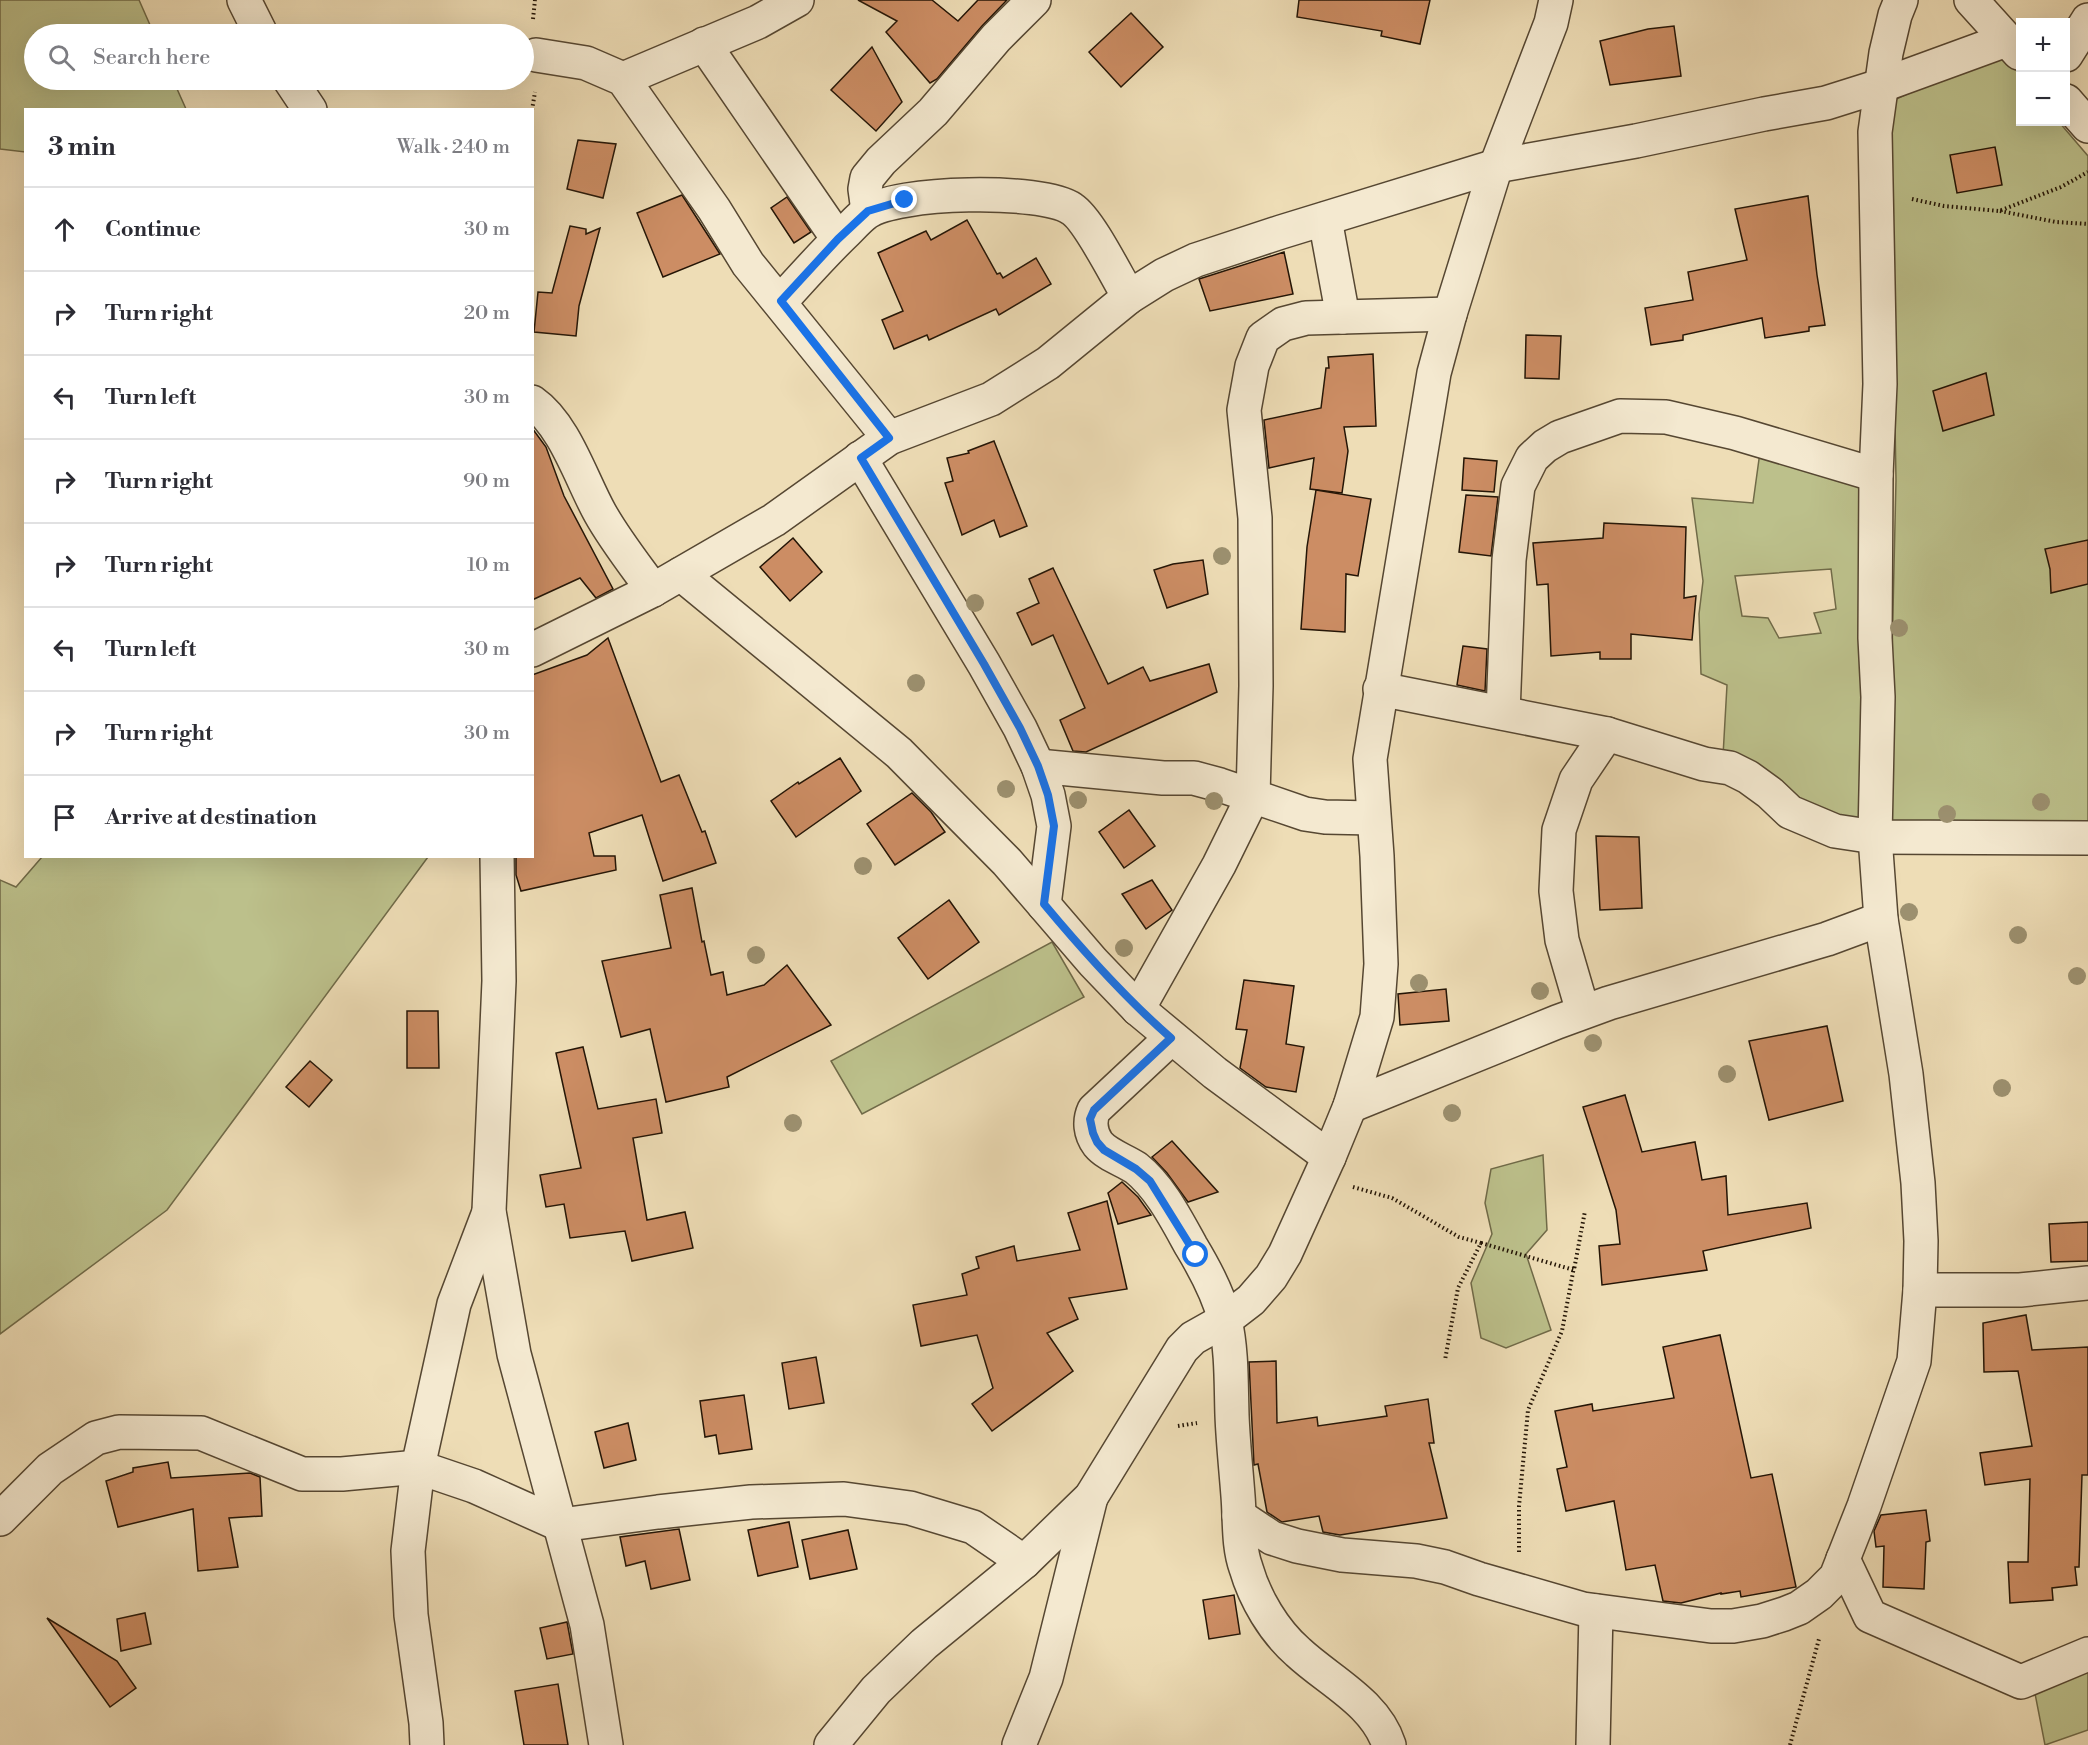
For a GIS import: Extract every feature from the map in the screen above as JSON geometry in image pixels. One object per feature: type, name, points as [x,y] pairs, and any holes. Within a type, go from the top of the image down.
[{"type":"street","points":[[244,0],[256,24]]},
{"type":"street","points":[[622,79],[758,22],[797,0]]},
{"type":"street","points":[[868,211],[865,189],[867,178],[881,161],[933,112],[996,38],[1034,0]]},
{"type":"street","points":[[831,1745],[876,1690],[924,1644],[1024,1562],[1090,1497],[1182,1349],[1192,1338],[1225,1320],[1251,1300],[1271,1277],[1285,1254],[1325,1167],[1350,1106],[1377,1017],[1381,964],[1370,759],[1434,374],[1496,165],[1551,23],[1556,0]]},
{"type":"street","points":[[1239,1516],[1272,1538],[1297,1546],[1342,1555],[1416,1561],[1444,1567],[1583,1609],[1711,1626],[1733,1626],[1762,1621],[1799,1608],[1819,1594],[1836,1577],[1864,1506],[1914,1361],[1920,1290],[1921,1240],[1918,1183],[1906,1074],[1881,919],[1875,837],[1878,697],[1875,638],[1876,475],[1880,384],[1875,132],[1886,53],[1901,0]]},
{"type":"street","points":[[534,649],[667,582],[774,520],[889,438],[991,399],[1048,363],[1129,297],[1164,275],[1196,260],[1496,165],[1636,141],[1826,103],[2013,47],[1971,0]]},
{"type":"street","points":[[2070,49],[2088,20]]},
{"type":"street","points":[[704,44],[838,239]]},
{"type":"street","points":[[536,55],[586,63],[622,79],[714,209],[748,264],[781,301],[889,438]]},
{"type":"street","points":[[297,90],[309,108]]},
{"type":"street","points":[[2070,106],[2088,126]]},
{"type":"street","points":[[781,301],[838,239],[868,211],[905,200],[946,196],[1023,196],[1049,200],[1073,209],[1089,230],[1129,297]]},
{"type":"street","points":[[1324,219],[1344,317]]},
{"type":"street","points":[[1138,1009],[1219,865],[1253,796],[1256,686],[1255,518],[1244,410],[1251,366],[1263,338],[1283,324],[1306,318],[1450,314]]},
{"type":"street","points":[[534,404],[548,418],[562,438],[600,514],[667,582],[899,753],[1007,862],[1093,962],[1138,1009],[1325,1167]]},
{"type":"street","points":[[1503,713],[1509,560],[1518,486],[1532,458],[1545,446],[1560,437],[1620,416],[1657,416],[1735,433],[1876,475]]},
{"type":"street","points":[[861,458],[984,664],[1020,728],[1038,766],[1048,795],[1054,826],[1044,904]]},
{"type":"street","points":[[1380,688],[1606,734],[1704,764],[1730,768],[1748,777],[1770,793],[1790,812],[1835,831],[1875,837],[2088,838]]},
{"type":"street","points":[[1583,1012],[1562,940],[1556,891],[1559,830],[1576,780],[1606,734]]},
{"type":"street","points":[[1038,766],[1163,778],[1194,778],[1305,813],[1325,817],[1373,818]]},
{"type":"street","points":[[497,858],[499,981],[489,1211],[514,1354],[587,1625],[606,1745]]},
{"type":"street","points":[[1350,1106],[1583,1012],[1827,939],[1881,919]]},
{"type":"street","points":[[1171,1038],[1094,1110],[1090,1119],[1091,1126],[1097,1142],[1104,1150],[1136,1169],[1150,1181],[1213,1284],[1225,1320],[1232,1370],[1232,1417],[1240,1537],[1245,1567],[1257,1596],[1297,1652],[1356,1699],[1378,1721],[1389,1745]]},
{"type":"street","points":[[427,1745],[411,1615],[408,1551],[418,1467],[454,1304],[489,1211]]},
{"type":"street","points":[[1920,1290],[2020,1290],[2088,1283]]},
{"type":"street","points":[[0,1519],[50,1469],[96,1438],[118,1432],[201,1433],[302,1474],[342,1474],[418,1467],[474,1485],[561,1525],[751,1502],[844,1499],[910,1508],[973,1527],[1024,1562]]},
{"type":"street","points":[[1018,1745],[1046,1678],[1090,1497]]},
{"type":"street","points":[[1843,1559],[1870,1616],[2021,1682],[2088,1654]]},
{"type":"street","points":[[1593,1745],[1596,1611]]},
{"type":"path","points":[[1999,211],[2061,187],[2088,172]]},
{"type":"path","points":[[1876,193],[1944,206],[1999,211],[2056,222],[2088,224]]},
{"type":"path","points":[[1325,1167],[1392,1198],[1459,1237],[1574,1270],[1574,1267]]},
{"type":"path","points":[[1518,1591],[1519,1506],[1528,1410],[1562,1331],[1585,1211]]},
{"type":"path","points":[[1445,1360],[1458,1288],[1481,1243]]},
{"type":"path","points":[[1132,1431],[1232,1417]]},
{"type":"path","points":[[1790,1745],[1821,1633]]},
{"type":"green space","points":[[0,0],[139,0],[150,24],[24,24],[24,90],[177,90],[186,108],[24,108],[24,152],[0,149]]},
{"type":"green space","points":[[2001,51],[2016,70],[2016,126],[2062,126],[2088,156],[2088,826],[1888,828],[1896,480],[1890,137],[1894,100]]},
{"type":"green space","points":[[1760,452],[1872,478],[1870,823],[1796,808],[1723,756],[1727,685],[1701,674],[1699,614],[1703,581],[1692,498],[1753,503]],"holes":[[[1831,569],[1836,609],[1814,613],[1821,633],[1779,638],[1768,618],[1742,616],[1735,576]]]},
{"type":"green space","points":[[41,858],[427,858],[167,1210],[0,1334],[0,880],[16,887]]},
{"type":"green space","points":[[1052,942],[1084,997],[862,1114],[831,1061]]},
{"type":"green space","points":[[1543,1155],[1547,1230],[1526,1254],[1551,1330],[1506,1348],[1481,1338],[1471,1283],[1492,1234],[1485,1203],[1491,1169]]},
{"type":"green space","points":[[2088,1655],[2088,1730],[2045,1745],[2031,1673]]},
{"type":"building","points":[[858,0],[932,0],[958,21],[978,0],[1007,0],[937,79],[930,83],[886,32],[897,21]]},
{"type":"building","points":[[1299,0],[1430,0],[1420,44],[1381,36],[1382,31],[1297,17]]},
{"type":"building","points":[[1131,13],[1163,47],[1121,87],[1089,52]]},
{"type":"building","points":[[1674,26],[1681,76],[1610,85],[1600,41],[1648,29]]},
{"type":"building","points":[[872,47],[902,102],[876,131],[831,90]]},
{"type":"building","points":[[578,140],[616,144],[603,198],[567,189]]},
{"type":"building","points":[[1995,147],[2002,185],[1957,193],[1950,155]]},
{"type":"building","points":[[682,195],[720,254],[663,277],[637,213]]},
{"type":"building","points":[[1808,196],[1825,325],[1809,327],[1809,331],[1765,338],[1762,318],[1683,335],[1683,340],[1651,345],[1645,308],[1693,300],[1688,272],[1747,260],[1735,209]]},
{"type":"building","points":[[787,197],[811,232],[794,243],[771,208]]},
{"type":"building","points":[[967,220],[997,274],[1000,273],[1003,278],[1036,258],[1051,284],[999,315],[996,309],[929,340],[927,335],[894,349],[882,320],[903,311],[878,253],[926,231],[931,240]]},
{"type":"building","points":[[570,226],[586,229],[586,234],[600,228],[579,306],[576,336],[534,332],[538,292],[552,293]]},
{"type":"building","points":[[1284,252],[1293,294],[1210,311],[1199,279]]},
{"type":"building","points":[[1526,335],[1561,336],[1559,379],[1525,378]]},
{"type":"building","points":[[1373,354],[1376,426],[1344,427],[1348,451],[1342,493],[1310,489],[1314,458],[1269,468],[1264,420],[1321,408],[1326,368],[1329,368],[1328,357]]},
{"type":"building","points":[[1986,373],[1994,415],[1943,431],[1933,391]]},
{"type":"building","points":[[534,431],[546,447],[564,496],[613,589],[596,598],[580,578],[534,599]]},
{"type":"building","points":[[994,441],[1027,526],[1000,537],[994,520],[962,535],[945,483],[953,481],[947,458],[969,453],[968,451]]},
{"type":"building","points":[[1464,458],[1497,461],[1494,492],[1462,490]]},
{"type":"building","points":[[1316,490],[1371,499],[1358,576],[1346,574],[1345,632],[1301,629],[1307,547]]},
{"type":"building","points":[[1466,495],[1498,497],[1491,556],[1459,552]]},
{"type":"building","points":[[1604,523],[1686,527],[1684,598],[1696,596],[1692,640],[1631,634],[1631,659],[1600,659],[1600,652],[1551,656],[1548,584],[1537,585],[1533,543],[1603,538]]},
{"type":"building","points":[[793,538],[822,572],[790,601],[760,567]]},
{"type":"building","points":[[2088,540],[2088,584],[2051,593],[2050,569],[2045,549]]},
{"type":"building","points":[[1203,560],[1208,594],[1167,608],[1154,570],[1173,564]]},
{"type":"building","points":[[1053,568],[1108,684],[1143,667],[1150,681],[1209,664],[1217,692],[1086,752],[1073,751],[1060,720],[1085,708],[1053,635],[1032,645],[1017,613],[1039,603],[1029,579]]},
{"type":"building","points":[[608,638],[661,782],[679,775],[702,832],[705,831],[716,863],[663,881],[642,815],[589,833],[594,856],[615,856],[616,870],[521,891],[516,875],[516,858],[534,858],[534,674],[587,655]]},
{"type":"building","points":[[1463,646],[1487,649],[1485,691],[1457,685]]},
{"type":"building","points":[[840,758],[861,791],[796,837],[771,801],[798,782],[799,784]]},
{"type":"building","points":[[912,793],[931,812],[945,832],[895,865],[867,824]]},
{"type":"building","points":[[1129,810],[1155,846],[1124,868],[1099,832]]},
{"type":"building","points":[[1596,836],[1639,837],[1642,908],[1600,910]]},
{"type":"building","points":[[1152,880],[1172,910],[1146,929],[1122,894]]},
{"type":"building","points":[[692,888],[711,975],[723,972],[727,995],[764,985],[787,965],[831,1025],[727,1077],[729,1087],[666,1102],[650,1029],[621,1037],[602,961],[671,948],[660,895]]},
{"type":"building","points":[[949,900],[979,942],[928,979],[898,938]]},
{"type":"building","points":[[1244,980],[1294,986],[1286,1044],[1304,1047],[1296,1092],[1266,1087],[1240,1068],[1247,1030],[1236,1029]]},
{"type":"building","points":[[1446,989],[1449,1021],[1400,1025],[1398,994]]},
{"type":"building","points":[[407,1011],[438,1011],[439,1068],[407,1068]]},
{"type":"building","points":[[1827,1026],[1843,1101],[1769,1120],[1749,1041]]},
{"type":"building","points":[[583,1047],[598,1109],[656,1099],[662,1133],[633,1138],[647,1220],[685,1212],[693,1248],[632,1261],[625,1231],[570,1238],[564,1204],[546,1207],[540,1175],[581,1168],[556,1053]]},
{"type":"building","points":[[310,1061],[332,1080],[309,1107],[286,1087]]},
{"type":"building","points":[[1625,1095],[1642,1152],[1695,1142],[1702,1180],[1726,1176],[1728,1215],[1807,1203],[1811,1228],[1703,1251],[1707,1270],[1602,1285],[1599,1246],[1620,1244],[1616,1210],[1583,1107]]},
{"type":"building","points":[[1172,1141],[1218,1192],[1188,1202],[1152,1157]]},
{"type":"building","points":[[1122,1182],[1138,1197],[1151,1215],[1118,1224],[1108,1193]]},
{"type":"building","points":[[1107,1201],[1127,1289],[1069,1298],[1078,1319],[1047,1333],[1073,1371],[992,1431],[972,1404],[993,1388],[977,1335],[921,1346],[913,1305],[967,1295],[962,1274],[979,1268],[976,1257],[1014,1246],[1017,1261],[1080,1250],[1068,1213]]},
{"type":"building","points":[[2088,1222],[2088,1261],[2051,1262],[2049,1224]]},
{"type":"building","points":[[2026,1315],[2032,1350],[2088,1347],[2088,1475],[2082,1475],[2079,1567],[2075,1567],[2077,1585],[2052,1588],[2053,1600],[2010,1603],[2008,1562],[2028,1562],[2030,1479],[1985,1485],[1980,1453],[2032,1446],[2018,1371],[1984,1372],[1983,1323]]},
{"type":"building","points":[[1720,1335],[1751,1478],[1772,1474],[1796,1587],[1741,1597],[1740,1591],[1721,1593],[1681,1603],[1663,1601],[1655,1565],[1626,1570],[1614,1501],[1566,1511],[1557,1469],[1567,1467],[1555,1411],[1592,1404],[1593,1411],[1674,1398],[1663,1347]]},
{"type":"building","points":[[816,1357],[824,1403],[789,1409],[782,1363]]},
{"type":"building","points":[[1276,1361],[1277,1423],[1317,1417],[1318,1426],[1387,1416],[1385,1406],[1428,1399],[1434,1443],[1429,1443],[1447,1518],[1340,1535],[1323,1532],[1319,1516],[1282,1522],[1267,1512],[1258,1464],[1254,1465],[1249,1362]]},
{"type":"building","points":[[744,1395],[752,1449],[719,1454],[716,1435],[705,1437],[700,1401]]},
{"type":"building","points":[[628,1423],[636,1460],[604,1468],[595,1432]]},
{"type":"building","points":[[168,1462],[171,1478],[250,1473],[260,1477],[262,1516],[229,1518],[238,1567],[198,1571],[193,1509],[118,1527],[106,1481],[133,1472],[133,1468]]},
{"type":"building","points":[[1926,1510],[1930,1541],[1926,1542],[1924,1589],[1883,1587],[1884,1546],[1876,1547],[1874,1531],[1881,1515]]},
{"type":"building","points":[[789,1522],[798,1567],[758,1576],[748,1530]]},
{"type":"building","points":[[679,1529],[690,1580],[651,1589],[645,1561],[626,1566],[620,1537]]},
{"type":"building","points":[[848,1530],[857,1569],[810,1579],[802,1540]]},
{"type":"building","points":[[1234,1595],[1240,1634],[1209,1639],[1203,1600]]},
{"type":"building","points":[[145,1613],[151,1644],[121,1651],[117,1619]]},
{"type":"building","points":[[47,1618],[117,1661],[136,1688],[110,1707]]},
{"type":"building","points":[[567,1622],[573,1654],[547,1659],[540,1628]]},
{"type":"building","points":[[558,1684],[568,1745],[524,1745],[515,1691]]},
{"type":"route","points":[[905,200],[868,211],[838,239],[781,301],[889,438],[861,458],[984,664],[1020,728],[1038,766],[1048,795],[1054,826],[1044,904],[1093,962],[1138,1009],[1171,1038],[1094,1110],[1090,1119],[1097,1142],[1104,1150],[1121,1158],[1150,1181],[1196,1255]]}]
